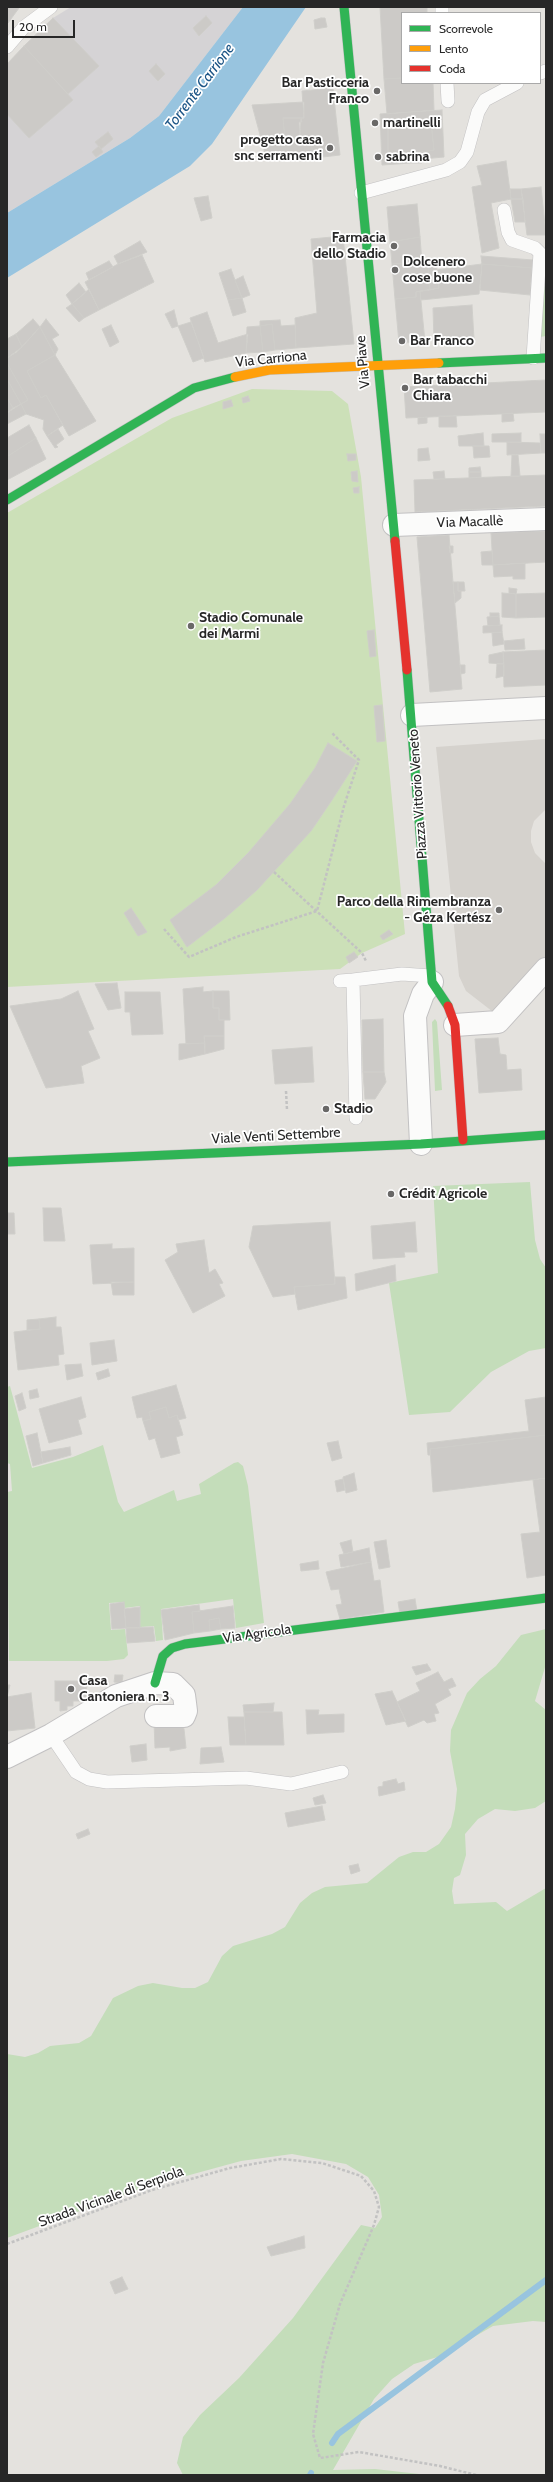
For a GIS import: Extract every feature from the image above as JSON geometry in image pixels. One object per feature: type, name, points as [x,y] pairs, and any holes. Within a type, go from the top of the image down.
[{"type":"street","name":"Via Piave","points":[[344,7],[377,365],[412,715]]},
{"type":"street","name":"Via Carriona","points":[[7,500],[194,388],[228,378],[269,370],[539,358]]},
{"type":"street","name":"Via Macallè","points":[[394,525],[546,519]]},
{"type":"street","name":"Piazza Vittorio Veneto","points":[[431,979],[412,715],[546,708]]},
{"type":"street","points":[[455,1025],[498,1022],[546,969]]},
{"type":"street","points":[[421,1144],[416,1016],[423,994],[431,979],[446,1001],[455,1025],[464,1140]]},
{"type":"street","name":"Viale Venti Settembre","points":[[7,1162],[421,1144],[546,1135]]},
{"type":"street","name":"Via Agricola","points":[[155,1683],[163,1656],[172,1648],[185,1644],[546,1598]]},
{"type":"street","points":[[7,1757],[51,1735],[116,1696],[155,1683],[173,1684],[184,1695],[186,1711],[184,1716],[156,1716]]},
{"type":"lane","points":[[7,47],[24,27],[51,7]]},
{"type":"lane","points":[[447,84],[448,101]]},
{"type":"lane","points":[[361,193],[446,170],[460,162],[467,152],[478,112],[485,100],[515,84]]},
{"type":"lane","points":[[504,210],[508,232],[512,240],[535,248],[540,253],[539,358]]},
{"type":"lane","points":[[356,1118],[347,980],[402,974],[431,979]]},
{"type":"lane","points":[[51,1735],[76,1772],[88,1780],[107,1782],[246,1778],[291,1784],[342,1772]]},
{"type":"path","points":[[317,912],[344,806],[359,760],[332,733]]},
{"type":"path","points":[[274,872],[362,953],[374,978]]},
{"type":"path","points":[[164,929],[189,957],[236,937],[317,912]]},
{"type":"path","points":[[286,1091],[287,1110]]},
{"type":"path","name":"Strada Vicinale di Serpiola","points":[[7,2244],[152,2190],[230,2168],[281,2159],[322,2162],[361,2176],[374,2190],[379,2208],[374,2225],[340,2304],[323,2363],[313,2434],[320,2458],[359,2452],[440,2466],[476,2475]]},
{"type":"shaded area","points":[[71,7],[243,7],[159,116],[130,138],[7,213],[7,64],[53,18]]},
{"type":"shaded area","name":"Parco della Rimembranza - Géza Kertész","points":[[546,739],[546,809],[534,821],[531,831],[531,842],[535,853],[546,864],[546,956],[529,973],[497,1015],[466,991],[459,976],[436,747]]},
{"type":"green space","points":[[546,263],[546,336],[540,337]]},
{"type":"green space","name":"Stadio Comunale dei Marmi","points":[[252,389],[332,391],[348,404],[361,477],[405,934],[362,953],[340,969],[7,987],[7,513],[172,418]]},
{"type":"green space","points":[[435,1019],[437,1022],[442,1090],[435,1091],[432,1022]]},
{"type":"green space","points":[[530,1182],[535,1240],[540,1259],[546,1268],[546,1348],[529,1351],[491,1372],[450,1412],[409,1415],[389,1283],[438,1273],[433,1186]]},
{"type":"green space","points":[[10,1386],[32,1468],[73,1457],[103,1445],[118,1502],[124,1512],[174,1490],[177,1501],[201,1494],[199,1484],[234,1463],[238,1462],[243,1466],[248,1486],[264,1623],[236,1628],[233,1599],[161,1609],[163,1640],[156,1641],[154,1626],[140,1627],[140,1606],[124,1608],[124,1602],[109,1603],[111,1630],[125,1629],[128,1655],[124,1659],[107,1661],[9,1661],[7,1492],[12,1491],[10,1464],[7,1463],[7,1387]]},
{"type":"green space","points":[[546,1629],[546,1664],[535,1701],[546,1710],[546,1801],[535,1808],[515,1811],[495,1809],[478,1819],[465,1834],[466,1855],[460,1875],[454,1878],[452,1891],[454,1904],[496,1902],[507,1911],[546,1888],[546,2322],[533,2321],[493,2326],[441,2356],[414,2364],[392,2379],[374,2399],[333,2470],[375,2469],[428,2475],[183,2475],[177,2463],[183,2437],[200,2415],[239,2378],[293,2318],[361,2225],[375,2228],[382,2217],[379,2195],[368,2177],[346,2164],[292,2154],[241,2161],[142,2188],[7,2238],[7,2054],[25,2057],[38,2053],[50,2046],[79,2043],[91,2036],[113,1998],[138,1986],[153,1983],[182,1988],[195,1988],[208,1982],[222,1956],[233,1946],[272,1934],[285,1927],[300,1903],[312,1893],[325,1887],[367,1883],[399,1857],[413,1852],[426,1852],[439,1844],[451,1827],[455,1809],[457,1789],[450,1751],[451,1730],[467,1693],[480,1679],[496,1666],[521,1635]]},
{"type":"water","name":"Torrente Carrione","points":[[243,7],[306,7],[212,144],[190,166],[7,278],[7,213],[130,138],[159,116]]},
{"type":"building","points":[[7,7],[19,8],[8,23],[7,22]]},
{"type":"building","points":[[380,7],[427,7],[427,12],[401,12],[401,78],[384,79]]},
{"type":"building","points":[[206,16],[212,23],[199,36],[193,28]]},
{"type":"building","points":[[53,18],[99,66],[68,94],[24,46]]},
{"type":"building","points":[[325,18],[327,27],[315,29],[314,20]]},
{"type":"building","points":[[24,46],[73,100],[29,138],[7,114],[7,64]]},
{"type":"building","points":[[156,64],[165,74],[158,81],[149,71]]},
{"type":"building","points":[[401,78],[401,84],[433,84],[434,110],[387,114],[384,79]]},
{"type":"building","points":[[333,88],[340,155],[314,158],[310,139],[300,140],[299,122],[302,122],[301,118],[304,118],[302,91]]},
{"type":"building","points":[[304,102],[304,118],[283,118],[285,140],[310,139],[314,158],[267,161],[252,105]]},
{"type":"building","points":[[442,110],[444,157],[422,159],[421,152],[434,150],[431,122],[388,124],[388,155],[410,154],[411,163],[382,165],[380,114]]},
{"type":"building","points":[[283,118],[301,118],[300,140],[285,140]]},
{"type":"building","points":[[431,122],[434,150],[421,152],[422,163],[411,163],[410,154],[388,155],[388,124]]},
{"type":"building","points":[[108,132],[113,139],[101,149],[95,142]]},
{"type":"building","points":[[99,146],[103,152],[96,157],[92,152]]},
{"type":"building","points":[[506,161],[511,199],[491,203],[499,248],[482,253],[472,187],[482,185],[477,166]]},
{"type":"building","points":[[541,187],[546,235],[527,235],[521,189]]},
{"type":"building","points":[[510,189],[521,189],[523,199],[511,199]]},
{"type":"building","points":[[208,196],[212,218],[201,221],[194,198]]},
{"type":"building","points":[[511,199],[523,199],[525,222],[515,222]]},
{"type":"building","points":[[417,204],[420,237],[390,242],[387,207]]},
{"type":"building","points":[[343,236],[354,344],[296,348],[295,318],[317,313],[311,239]]},
{"type":"building","points":[[420,237],[422,263],[392,264],[390,242]]},
{"type":"building","points":[[140,241],[147,252],[118,264],[114,256]]},
{"type":"building","points":[[142,255],[154,282],[99,310],[85,282],[118,264]]},
{"type":"building","points":[[481,256],[533,260],[532,268],[482,264]]},
{"type":"building","points":[[109,261],[113,267],[89,280],[86,273]]},
{"type":"building","points":[[436,261],[439,288],[430,290],[428,262]]},
{"type":"building","points":[[428,262],[430,290],[416,292],[416,297],[395,299],[392,264]]},
{"type":"building","points":[[482,264],[479,294],[421,300],[420,291],[439,288],[436,270]]},
{"type":"building","points":[[482,264],[532,268],[530,295],[480,290]]},
{"type":"building","points":[[231,269],[242,298],[228,300],[219,273]]},
{"type":"building","points":[[243,276],[250,295],[242,298],[235,280]]},
{"type":"building","points":[[79,283],[86,292],[72,304],[66,295]]},
{"type":"building","points":[[89,289],[99,310],[84,318],[72,304]]},
{"type":"building","points":[[420,291],[425,342],[399,343],[395,299],[416,297],[416,292]]},
{"type":"building","points":[[242,298],[246,312],[233,316],[228,300]]},
{"type":"building","points":[[72,304],[84,318],[79,322],[66,308]]},
{"type":"building","points":[[472,305],[474,339],[434,341],[433,308]]},
{"type":"building","points":[[174,310],[178,326],[172,328],[165,314]]},
{"type":"building","points":[[207,312],[218,343],[248,334],[246,353],[205,362],[190,318]]},
{"type":"building","points":[[33,319],[40,327],[22,347],[16,334]]},
{"type":"building","points":[[46,319],[59,335],[52,339],[58,349],[55,355],[40,327]]},
{"type":"building","points":[[280,320],[281,326],[295,325],[296,348],[275,350],[272,324],[260,326],[260,321]]},
{"type":"building","points":[[191,322],[204,358],[193,362],[178,326]]},
{"type":"building","points":[[272,324],[275,350],[263,352],[260,326]]},
{"type":"building","points":[[111,325],[119,342],[110,347],[102,329]]},
{"type":"building","points":[[260,326],[263,352],[246,353],[247,327]]},
{"type":"building","points":[[40,327],[55,355],[27,371],[41,398],[46,395],[63,425],[47,436],[43,429],[44,420],[26,414],[21,404],[28,400],[7,363],[7,358],[17,352]]},
{"type":"building","points":[[16,334],[22,347],[7,358],[7,339]]},
{"type":"building","points":[[55,355],[96,421],[69,436],[46,395],[41,398],[27,371]]},
{"type":"building","points":[[7,363],[28,400],[21,404],[7,379]]},
{"type":"building","points":[[7,379],[21,404],[13,408],[7,398]]},
{"type":"building","points":[[546,380],[546,412],[406,418],[404,387]]},
{"type":"building","points":[[248,396],[250,401],[243,403],[242,398]]},
{"type":"building","points":[[7,398],[13,408],[7,413]]},
{"type":"building","points":[[231,400],[233,406],[223,409],[223,402]]},
{"type":"building","points":[[21,404],[26,414],[7,424],[7,413]]},
{"type":"building","points":[[513,413],[514,421],[502,422],[502,414]]},
{"type":"building","points":[[439,416],[456,416],[457,427],[439,427]]},
{"type":"building","points":[[427,417],[427,423],[418,424],[418,418]]},
{"type":"building","points":[[29,425],[36,438],[8,456],[7,438]]},
{"type":"building","points":[[58,429],[64,439],[56,445],[58,447],[55,448],[47,436]]},
{"type":"building","points":[[483,433],[484,446],[459,446],[458,436]]},
{"type":"building","points":[[521,433],[521,442],[492,442],[492,434]]},
{"type":"building","points":[[540,434],[546,434],[546,453],[541,453]]},
{"type":"building","points":[[36,438],[46,459],[7,480],[7,454],[8,456]]},
{"type":"building","points":[[507,442],[540,443],[541,453],[507,455]]},
{"type":"building","points":[[473,446],[489,446],[490,457],[474,458]]},
{"type":"building","points":[[428,448],[430,460],[418,461],[418,449]]},
{"type":"building","points":[[347,454],[356,454],[356,460],[348,461]]},
{"type":"building","points":[[512,455],[518,455],[520,476],[511,476]]},
{"type":"building","points":[[480,467],[481,472],[469,472],[469,468]]},
{"type":"building","points":[[357,471],[358,482],[352,481],[351,472]]},
{"type":"building","points":[[444,471],[445,479],[434,479],[433,472]]},
{"type":"building","points":[[469,472],[481,472],[481,477],[469,478]]},
{"type":"building","points":[[546,475],[546,506],[415,512],[414,480]]},
{"type":"building","points":[[359,487],[359,493],[354,493],[353,488]]},
{"type":"building","points":[[546,531],[546,562],[493,565],[491,533]]},
{"type":"building","points":[[449,535],[462,689],[430,692],[417,537]]},
{"type":"building","points":[[449,546],[453,546],[453,553],[450,553]]},
{"type":"building","points":[[492,551],[493,565],[482,565],[481,552]]},
{"type":"building","points":[[525,563],[525,579],[513,579],[513,576],[494,577],[493,565]]},
{"type":"building","points":[[453,582],[458,582],[458,591],[461,591],[461,598],[455,603]]},
{"type":"building","points":[[458,582],[464,582],[465,591],[458,591]]},
{"type":"building","points":[[509,588],[517,589],[516,594],[509,593]]},
{"type":"building","points":[[502,593],[516,594],[516,618],[502,617]]},
{"type":"building","points":[[546,593],[546,617],[516,618],[516,594]]},
{"type":"building","points":[[490,613],[499,613],[499,616],[490,617]]},
{"type":"building","points":[[499,616],[500,625],[488,626],[487,617]]},
{"type":"building","points":[[502,625],[502,632],[483,633],[483,626]]},
{"type":"building","points":[[374,630],[376,656],[370,657],[367,631]]},
{"type":"building","points":[[502,632],[504,644],[493,646],[492,633]]},
{"type":"building","points":[[524,639],[525,649],[505,650],[504,641]]},
{"type":"building","points":[[546,650],[546,685],[504,687],[503,652]]},
{"type":"building","points":[[503,652],[504,664],[489,663],[489,655]]},
{"type":"building","points":[[497,664],[504,664],[504,676],[496,678]]},
{"type":"building","points":[[460,665],[465,665],[465,673],[461,674]]},
{"type":"building","points":[[382,705],[385,741],[377,742],[374,706]]},
{"type":"building","points":[[328,743],[357,761],[311,831],[257,890],[225,918],[187,947],[170,920],[216,885],[249,852],[290,804],[315,768]]},
{"type":"building","points":[[131,908],[147,932],[138,936],[124,913]]},
{"type":"building","points":[[389,930],[393,934],[383,940],[380,936]]},
{"type":"building","points":[[354,952],[358,957],[349,963],[346,957]]},
{"type":"building","points":[[117,983],[121,1008],[108,1010],[95,984]]},
{"type":"building","points":[[203,987],[203,992],[213,991],[213,1008],[219,1008],[219,1020],[224,1020],[224,1036],[204,1036],[205,1043],[186,1044],[183,989]]},
{"type":"building","points":[[78,991],[94,1029],[88,1031],[100,1058],[81,1066],[84,1083],[46,1088],[10,1006],[61,999]]},
{"type":"building","points":[[213,991],[229,991],[230,1020],[219,1020],[219,1008],[213,1008]]},
{"type":"building","points":[[125,992],[160,992],[163,1034],[132,1035],[130,1012],[125,1012]]},
{"type":"building","points":[[383,1019],[384,1072],[363,1072],[362,1020]]},
{"type":"building","points":[[204,1036],[224,1036],[224,1049],[205,1054]]},
{"type":"building","points":[[498,1038],[500,1054],[506,1055],[507,1070],[521,1069],[522,1090],[479,1093],[475,1039]]},
{"type":"building","points":[[205,1043],[205,1054],[179,1060],[179,1044]]},
{"type":"building","points":[[312,1047],[314,1082],[275,1084],[272,1050]]},
{"type":"building","points":[[363,1072],[384,1072],[386,1082],[375,1099],[365,1099]]},
{"type":"building","points":[[43,1208],[61,1208],[65,1241],[44,1241]]},
{"type":"building","points":[[7,1213],[14,1213],[15,1234],[7,1234]]},
{"type":"building","points":[[330,1222],[335,1284],[294,1287],[295,1294],[273,1297],[249,1247],[253,1226]]},
{"type":"building","points":[[415,1222],[417,1252],[404,1252],[405,1257],[373,1259],[371,1226]]},
{"type":"building","points":[[204,1240],[209,1273],[215,1269],[223,1283],[219,1284],[225,1296],[193,1313],[165,1260],[178,1252],[176,1244]]},
{"type":"building","points":[[112,1244],[112,1249],[134,1248],[134,1282],[93,1284],[90,1245]]},
{"type":"building","points":[[395,1265],[396,1281],[356,1291],[355,1274]]},
{"type":"building","points":[[335,1277],[345,1277],[347,1298],[298,1310],[294,1287],[335,1284]]},
{"type":"building","points":[[111,1282],[134,1282],[134,1295],[113,1295]]},
{"type":"building","points":[[56,1317],[56,1327],[61,1327],[64,1354],[58,1355],[59,1365],[18,1370],[14,1332],[40,1329],[39,1319]]},
{"type":"building","points":[[39,1319],[40,1329],[27,1330],[27,1320]]},
{"type":"building","points":[[114,1340],[117,1361],[92,1365],[90,1343]]},
{"type":"building","points":[[81,1364],[83,1376],[67,1380],[65,1365]]},
{"type":"building","points":[[108,1369],[110,1376],[98,1380],[96,1373]]},
{"type":"building","points":[[176,1385],[186,1418],[178,1420],[177,1415],[169,1418],[166,1407],[149,1412],[151,1419],[143,1421],[142,1417],[137,1418],[132,1397]]},
{"type":"building","points":[[37,1389],[39,1397],[30,1399],[29,1391]]},
{"type":"building","points":[[22,1393],[26,1408],[19,1411],[15,1396]]},
{"type":"building","points":[[81,1397],[86,1417],[78,1420],[82,1434],[49,1443],[39,1409]]},
{"type":"building","points":[[546,1397],[546,1435],[430,1449],[430,1455],[428,1455],[427,1443],[529,1431],[525,1400]]},
{"type":"building","points":[[166,1407],[169,1418],[177,1415],[183,1435],[176,1437],[180,1453],[161,1458],[155,1438],[149,1440],[143,1421],[151,1419],[149,1412]]},
{"type":"building","points":[[37,1433],[43,1463],[33,1466],[26,1436]]},
{"type":"building","points":[[546,1435],[546,1478],[433,1492],[430,1449]]},
{"type":"building","points":[[338,1441],[342,1458],[332,1461],[327,1443]]},
{"type":"building","points":[[70,1447],[71,1455],[43,1463],[41,1452]]},
{"type":"building","points":[[354,1473],[357,1490],[346,1493],[343,1477]]},
{"type":"building","points":[[546,1478],[546,1575],[527,1578],[521,1534],[540,1532],[533,1480]]},
{"type":"building","points":[[343,1479],[345,1490],[337,1492],[335,1481]]},
{"type":"building","points":[[351,1540],[353,1552],[344,1554],[340,1543]]},
{"type":"building","points":[[386,1540],[390,1567],[379,1569],[374,1542]]},
{"type":"building","points":[[369,1548],[371,1562],[341,1567],[339,1555]]},
{"type":"building","points":[[318,1561],[319,1569],[301,1571],[300,1564]]},
{"type":"building","points":[[371,1562],[374,1581],[380,1580],[384,1612],[340,1619],[336,1605],[342,1604],[339,1589],[331,1590],[326,1572]]},
{"type":"building","points":[[415,1599],[417,1611],[400,1614],[398,1602]]},
{"type":"building","points":[[124,1602],[126,1628],[112,1629],[110,1604]]},
{"type":"building","points":[[199,1605],[200,1611],[192,1612],[194,1633],[165,1640],[161,1610]]},
{"type":"building","points":[[233,1606],[235,1628],[221,1629],[219,1618],[209,1620],[210,1631],[194,1633],[192,1612]]},
{"type":"building","points":[[140,1607],[140,1628],[126,1628],[124,1609]]},
{"type":"building","points":[[219,1618],[221,1629],[210,1631],[209,1620]]},
{"type":"building","points":[[153,1627],[155,1641],[127,1643],[126,1628]]},
{"type":"building","points":[[427,1664],[431,1670],[416,1675],[412,1667]]},
{"type":"building","points":[[438,1672],[444,1682],[452,1678],[456,1686],[448,1689],[451,1695],[435,1704],[439,1713],[434,1714],[436,1721],[427,1723],[424,1720],[408,1727],[397,1702],[420,1691],[416,1683]]},
{"type":"building","points":[[115,1675],[123,1675],[122,1683],[114,1682]]},
{"type":"building","name":"Casa Cantoniera n. 3","points":[[55,1681],[87,1681],[86,1701],[73,1701],[73,1706],[67,1706],[67,1710],[60,1711],[60,1701],[55,1701]]},
{"type":"building","points":[[7,1685],[10,1685],[7,1697]]},
{"type":"building","points":[[392,1691],[406,1721],[386,1725],[375,1694]]},
{"type":"building","points":[[31,1693],[35,1728],[7,1731],[7,1697]]},
{"type":"building","points":[[274,1703],[273,1712],[244,1712],[243,1705]]},
{"type":"building","points":[[306,1710],[319,1710],[318,1715],[344,1714],[344,1732],[307,1734]]},
{"type":"building","points":[[244,1712],[282,1712],[284,1745],[246,1745]]},
{"type":"building","points":[[228,1717],[244,1717],[246,1745],[230,1745]]},
{"type":"building","points":[[179,1718],[184,1729],[186,1748],[170,1751],[170,1747],[155,1748],[154,1722]]},
{"type":"building","points":[[146,1744],[147,1760],[132,1762],[130,1746]]},
{"type":"building","points":[[221,1747],[224,1762],[200,1764],[201,1748]]},
{"type":"building","points":[[396,1779],[398,1784],[404,1782],[405,1790],[379,1796],[378,1787],[383,1786],[383,1782]]},
{"type":"building","points":[[323,1795],[326,1803],[315,1805],[313,1798]]},
{"type":"building","points":[[322,1806],[325,1820],[288,1827],[285,1813]]},
{"type":"building","points":[[88,1829],[90,1834],[78,1839],[76,1834]]},
{"type":"building","points":[[358,1864],[360,1871],[351,1874],[349,1866]]},
{"type":"building","points":[[304,2236],[305,2248],[271,2256],[267,2247]]},
{"type":"building","points":[[122,2277],[128,2289],[115,2294],[110,2282]]},
{"type":"waterway","points":[[332,2443],[338,2434],[546,2280]]},
{"type":"traffic: fast","points":[[344,7],[395,541]]},
{"type":"traffic: fast","points":[[439,363],[546,358]]},
{"type":"traffic: fast","points":[[7,500],[194,388],[235,377]]},
{"type":"traffic: fast","points":[[407,670],[432,982],[448,1006]]},
{"type":"traffic: fast","points":[[7,1162],[421,1144],[546,1135]]},
{"type":"traffic: fast","points":[[155,1683],[163,1656],[172,1648],[185,1644],[546,1598]]},
{"type":"traffic: slow","points":[[235,377],[269,370],[439,363]]},
{"type":"traffic: jam","points":[[395,541],[407,670]]},
{"type":"traffic: jam","points":[[448,1006],[455,1025],[463,1140]]},
{"type":"place","name":"Bar Pasticceria Franco","points":[[377,91]]},
{"type":"place","name":"martinelli","points":[[375,123]]},
{"type":"place","name":"progetto casa snc serramenti","points":[[330,148]]},
{"type":"place","name":"sabrina","points":[[378,157]]},
{"type":"place","name":"Farmacia dello Stadio","points":[[394,246]]},
{"type":"place","name":"Dolcenero cose buone","points":[[395,270]]},
{"type":"place","name":"Bar Franco","points":[[402,341]]},
{"type":"place","name":"Bar tabacchi Chiara","points":[[405,388]]},
{"type":"place","name":"Stadio Comunale dei Marmi","points":[[191,626]]},
{"type":"place","name":"Parco della Rimembranza - Géza Kertész","points":[[499,910]]},
{"type":"place","name":"Stadio","points":[[326,1109]]},
{"type":"place","name":"Crédit Agricole","points":[[391,1194]]},
{"type":"place","name":"Casa Cantoniera n. 3","points":[[71,1689]]}]
